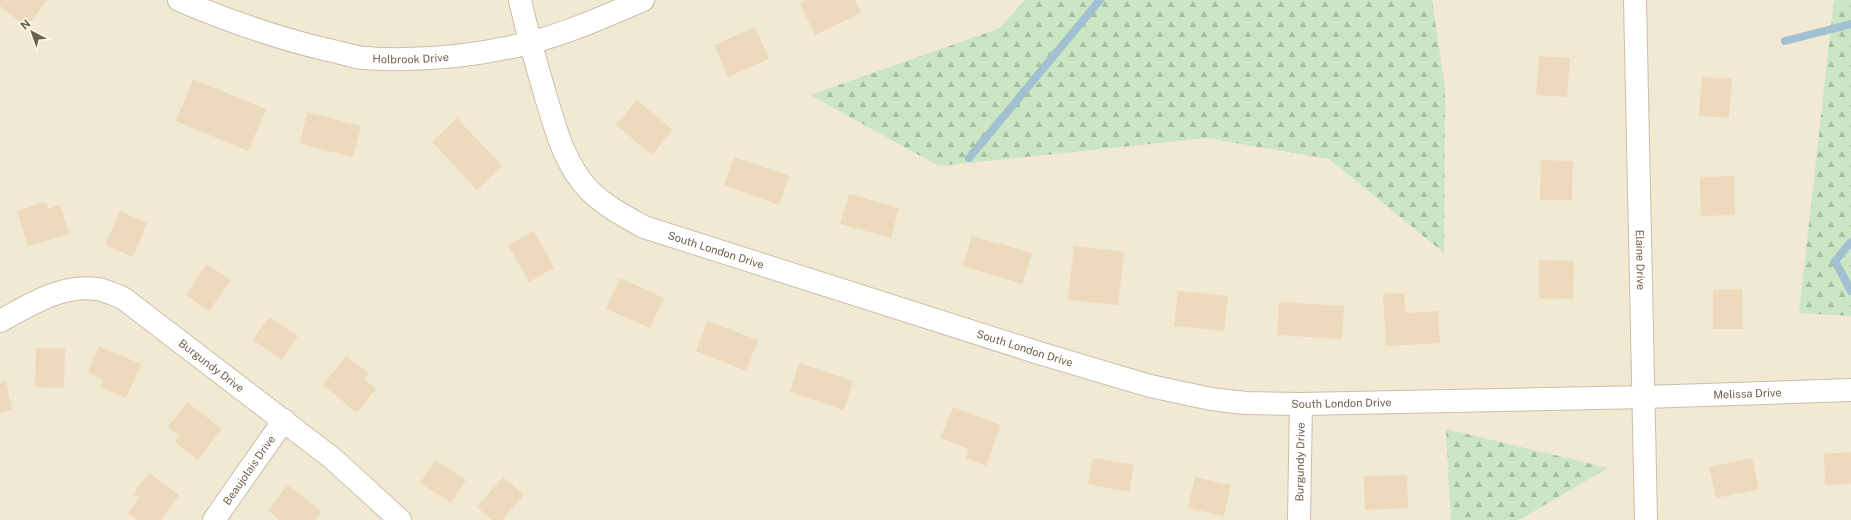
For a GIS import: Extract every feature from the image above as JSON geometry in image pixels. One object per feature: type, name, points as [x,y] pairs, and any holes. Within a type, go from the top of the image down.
[{"type":"street","name":"Holbrook Drive","points":[[179,0],[253,29],[305,45],[362,58],[406,59],[444,57],[480,52],[530,42],[584,25],[642,0]]},
{"type":"street","name":"South London Drive","points":[[520,0],[530,42],[558,135],[574,170],[588,189],[605,205],[644,227],[1038,353],[1150,386],[1211,400],[1245,403],[1301,404],[1644,397]]},
{"type":"street","name":"Elaine Drive","points":[[1635,0],[1646,520]]},
{"type":"street","name":"Burgundy Drive","points":[[0,321],[52,294],[74,288],[98,288],[123,298],[332,458],[400,520]]},
{"type":"street","name":"Melissa Drive","points":[[1644,397],[1851,390]]},
{"type":"street","name":"Burgundy Drive","points":[[1299,520],[1301,404]]},
{"type":"street","name":"Beaujolais Drive","points":[[214,520],[284,420]]},
{"type":"shaded area","points":[[0,0],[1851,0],[1851,520],[0,520]]},
{"type":"green space","points":[[1025,0],[1432,0],[1445,88],[1444,253],[1329,159],[1207,138],[939,166],[810,95],[1000,28]]},
{"type":"green space","points":[[1834,0],[1851,0],[1851,316],[1799,313]]},
{"type":"green space","points":[[1446,429],[1608,468],[1519,520],[1451,520]]},
{"type":"building","points":[[0,0],[47,0],[26,27],[0,6]]},
{"type":"building","points":[[807,0],[855,0],[861,13],[815,35],[800,3]]},
{"type":"building","points":[[755,27],[769,59],[728,77],[714,45]]},
{"type":"building","points":[[1539,56],[1570,58],[1567,97],[1536,95]]},
{"type":"building","points":[[1702,77],[1732,79],[1729,118],[1699,116]]},
{"type":"building","points":[[193,79],[266,109],[248,151],[176,121]]},
{"type":"building","points":[[637,100],[673,130],[652,155],[616,125]]},
{"type":"building","points":[[307,112],[361,126],[353,157],[300,144]]},
{"type":"building","points":[[457,118],[502,166],[477,190],[432,142]]},
{"type":"building","points":[[734,157],[789,176],[779,205],[724,185]]},
{"type":"building","points":[[1541,160],[1573,161],[1572,200],[1540,200]]},
{"type":"building","points":[[1734,176],[1735,215],[1701,216],[1700,177]]},
{"type":"building","points":[[849,194],[899,208],[891,238],[840,224]]},
{"type":"building","points":[[46,202],[48,209],[60,205],[69,234],[28,246],[17,211]]},
{"type":"building","points":[[120,211],[147,223],[133,257],[105,245]]},
{"type":"building","points":[[534,231],[554,268],[529,282],[508,245]]},
{"type":"building","points":[[972,236],[1032,253],[1022,284],[963,266]]},
{"type":"building","points":[[1074,246],[1124,252],[1118,305],[1068,300]]},
{"type":"building","points":[[1539,260],[1574,261],[1573,299],[1539,298]]},
{"type":"building","points":[[207,264],[231,280],[209,311],[186,295]]},
{"type":"building","points":[[620,278],[664,298],[650,328],[606,309]]},
{"type":"building","points":[[1742,289],[1743,329],[1713,329],[1713,290]]},
{"type":"building","points":[[1178,291],[1228,296],[1224,331],[1174,326]]},
{"type":"building","points":[[1404,293],[1405,313],[1438,311],[1440,343],[1386,346],[1383,294]]},
{"type":"building","points":[[1279,302],[1344,306],[1342,339],[1277,335]]},
{"type":"building","points":[[269,317],[298,336],[282,360],[253,340]]},
{"type":"building","points":[[707,321],[758,340],[746,371],[696,351]]},
{"type":"building","points":[[99,346],[141,364],[126,398],[100,387],[103,380],[88,372]]},
{"type":"building","points":[[36,348],[65,348],[64,388],[35,387]]},
{"type":"building","points":[[346,356],[369,373],[364,379],[376,389],[357,413],[323,385]]},
{"type":"building","points":[[799,363],[853,381],[844,410],[790,392]]},
{"type":"building","points":[[6,381],[12,410],[0,413],[0,383]]},
{"type":"building","points":[[187,402],[222,429],[198,460],[175,442],[179,436],[168,427]]},
{"type":"building","points":[[953,407],[1001,425],[986,466],[966,458],[969,449],[940,438]]},
{"type":"building","points":[[1851,452],[1851,484],[1825,485],[1824,454]]},
{"type":"building","points":[[1093,458],[1134,465],[1129,492],[1088,484]]},
{"type":"building","points":[[1752,458],[1759,489],[1716,498],[1709,467]]},
{"type":"building","points":[[435,460],[466,480],[451,503],[420,483]]},
{"type":"building","points":[[149,473],[179,495],[161,520],[138,520],[128,513],[139,498],[133,494]]},
{"type":"building","points":[[1407,475],[1408,508],[1365,510],[1364,476]]},
{"type":"building","points":[[503,477],[524,495],[502,520],[492,520],[477,507]]},
{"type":"building","points":[[1195,477],[1231,485],[1224,516],[1188,508]]},
{"type":"building","points":[[288,485],[322,512],[315,520],[279,520],[268,510]]},
{"type":"waterway","points":[[969,158],[1100,0]]},
{"type":"waterway","points":[[1785,41],[1851,24]]},
{"type":"waterway","points":[[1851,242],[1835,261],[1851,291]]}]
